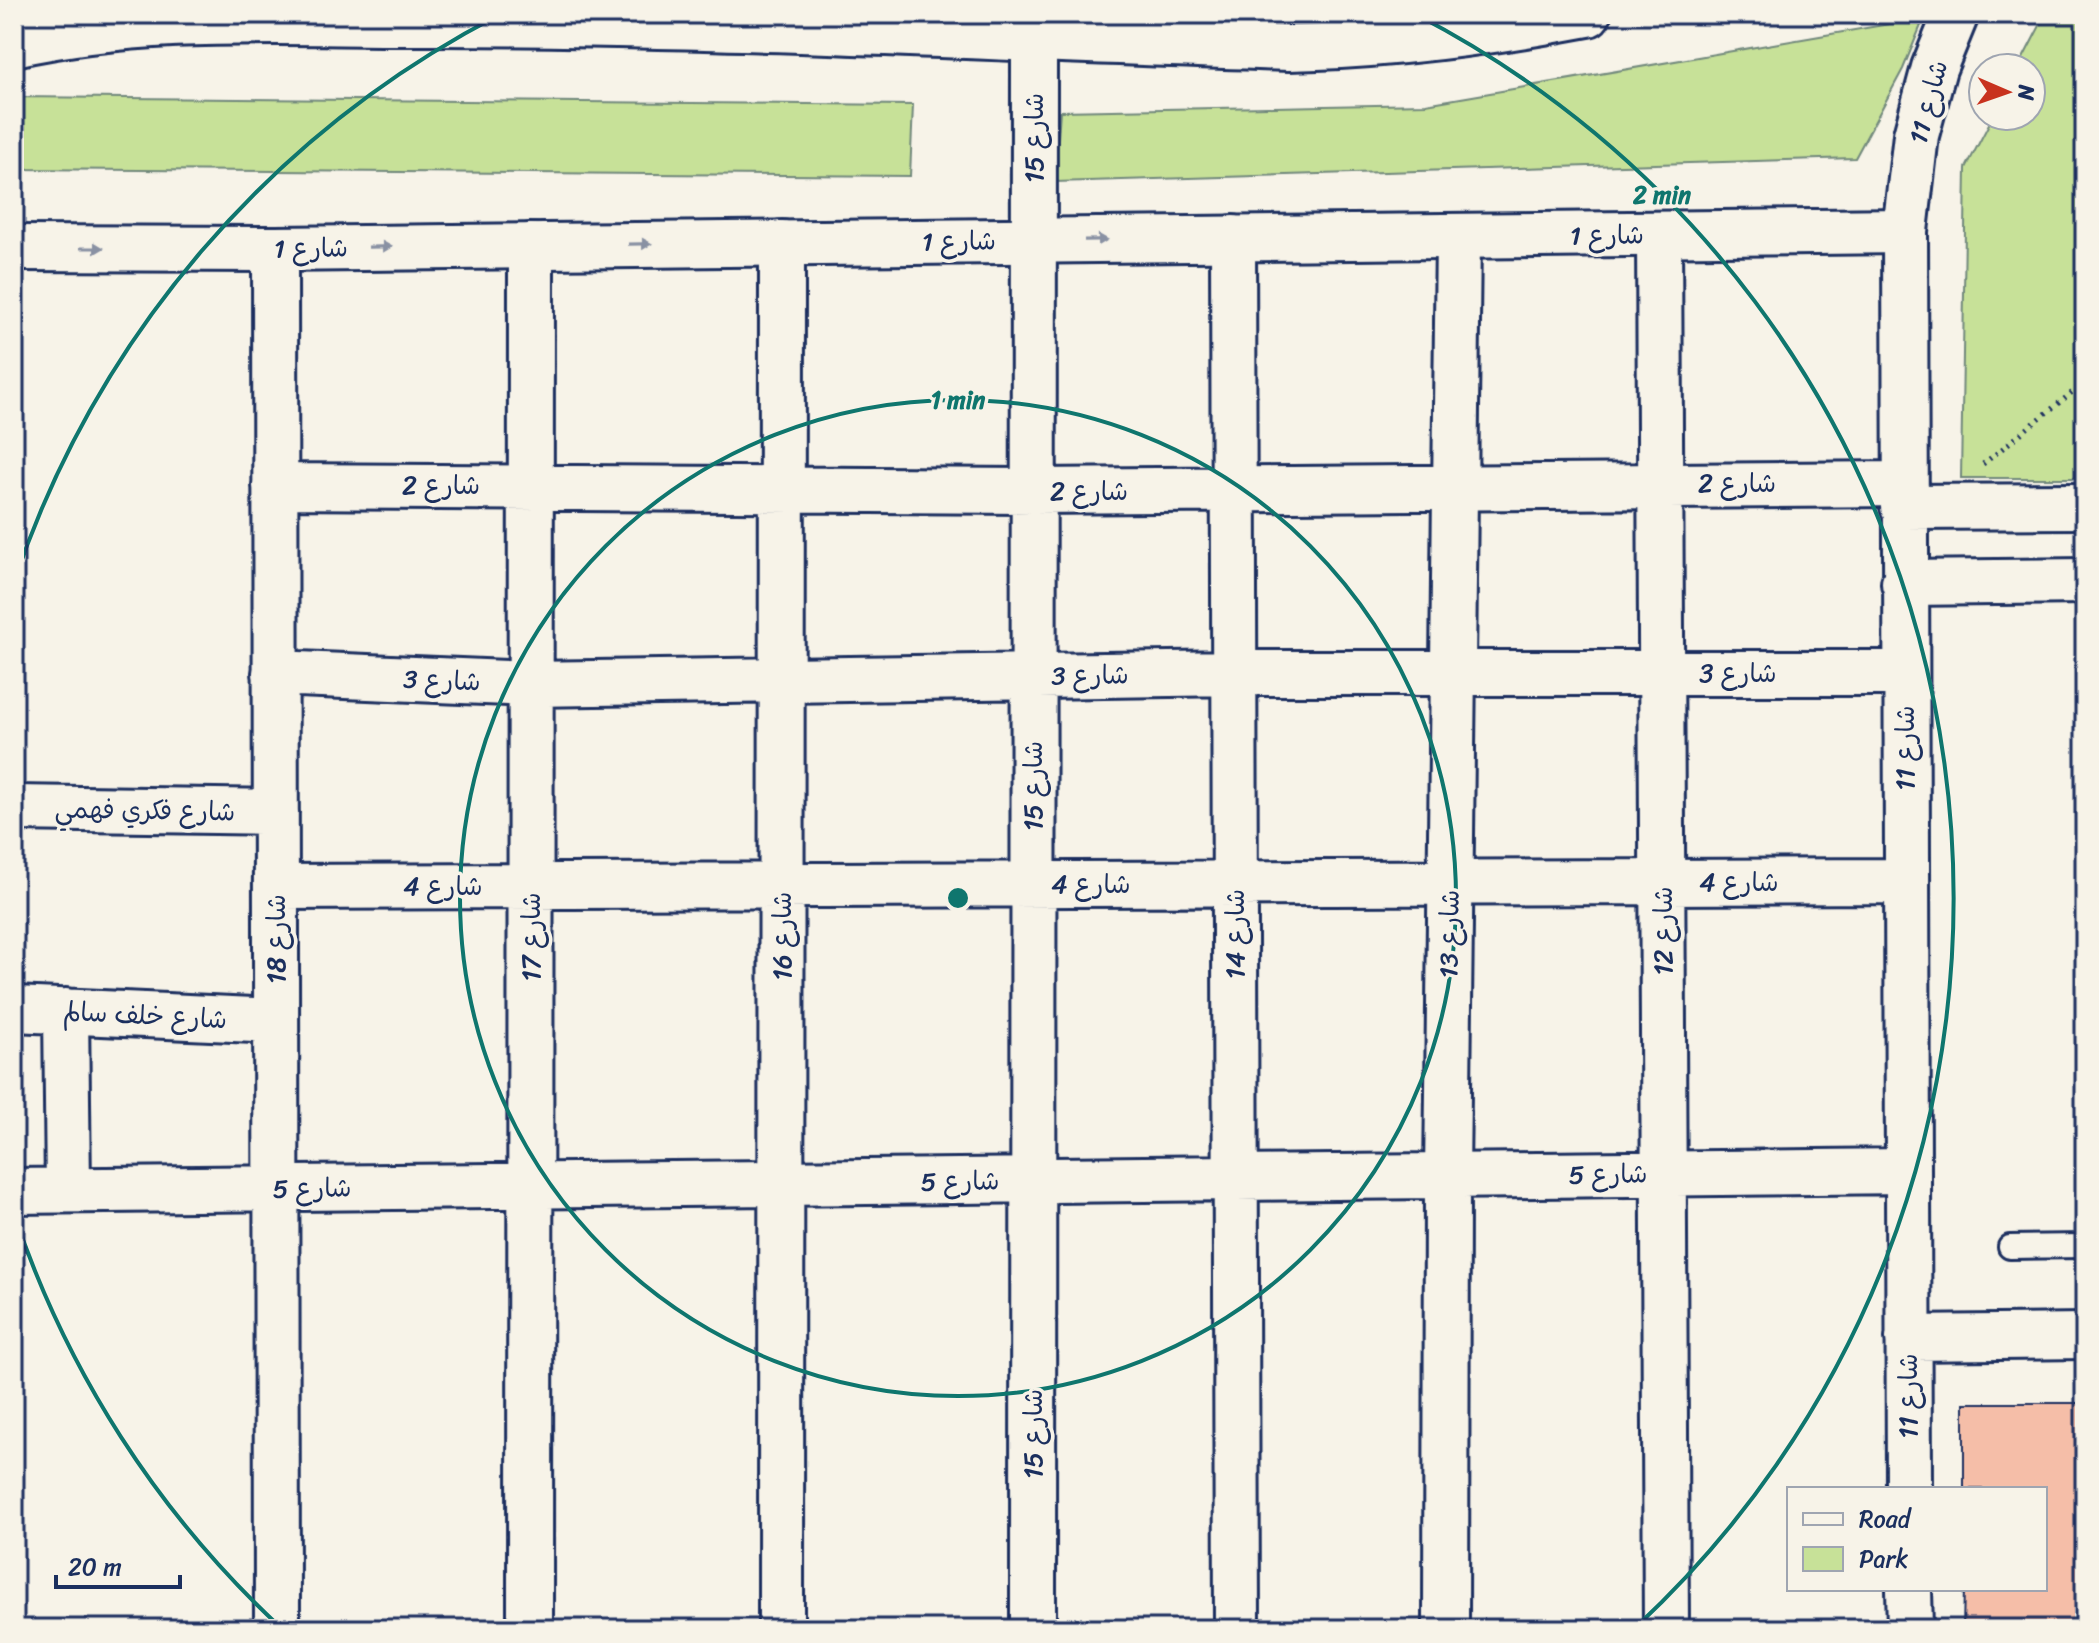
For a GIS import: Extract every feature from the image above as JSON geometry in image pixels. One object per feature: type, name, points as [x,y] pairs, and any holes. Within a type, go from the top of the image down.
[{"type":"street","points":[[17,42],[132,27],[208,23],[466,22],[1289,48],[1376,46],[1459,37],[1588,14]]},
{"type":"street","name":"شارع 11","points":[[1909,1487],[1904,583],[1912,499],[1905,231],[1916,135],[1934,68],[1956,14]]},
{"type":"street","name":"شارع 15","points":[[1033,1629],[1034,40]]},
{"type":"street","name":"شارع 1","points":[[14,248],[275,249],[1905,231]]},
{"type":"street","name":"شارع 12","points":[[1659,234],[1666,1629]]},
{"type":"street","name":"شارع 14","points":[[1233,238],[1237,1629]]},
{"type":"street","name":"شارع 13","points":[[1446,1629],[1449,883],[1458,238]]},
{"type":"street","name":"شارع 16","points":[[781,1629],[782,243]]},
{"type":"street","name":"شارع 17","points":[[530,1629],[531,246]]},
{"type":"street","name":"شارع 18","points":[[275,249],[277,1629]]},
{"type":"street","name":"شارع 2","points":[[275,486],[531,485],[1034,491],[1660,483],[2085,506]]},
{"type":"street","points":[[1904,583],[2085,581]]},
{"type":"street","name":"شارع 3","points":[[275,673],[530,684],[1234,673],[1904,673]]},
{"type":"street","name":"شارع فكري فهمي","points":[[14,808],[276,812]]},
{"type":"street","name":"شارع 4","points":[[276,887],[1905,881]]},
{"type":"street","name":"شارع خلف سالم","points":[[14,1009],[276,1021]]},
{"type":"street","points":[[66,1011],[68,1190]]},
{"type":"street","name":"شارع 5","points":[[14,1191],[1907,1171]]},
{"type":"street","points":[[1908,1338],[2085,1336]]},
{"type":"street","points":[[1909,1591],[1910,1629]]},
{"type":"lane","points":[[2010,1247],[2085,1246]]},
{"type":"path","points":[[1912,499],[2085,382]]},
{"type":"green space","points":[[2046,14],[2085,14],[2085,478],[1961,478],[1966,168],[1985,132],[2047,132],[2047,52],[2026,52]]},
{"type":"green space","points":[[1924,18],[1903,69],[1855,158],[1055,182],[1060,111],[1426,104]]},
{"type":"green space","points":[[14,97],[913,105],[910,176],[14,169]]},
{"type":"building","points":[[1964,1403],[2085,1403],[2085,1629],[1963,1629],[1964,1591],[2047,1591],[2047,1487],[1964,1487]]}]
